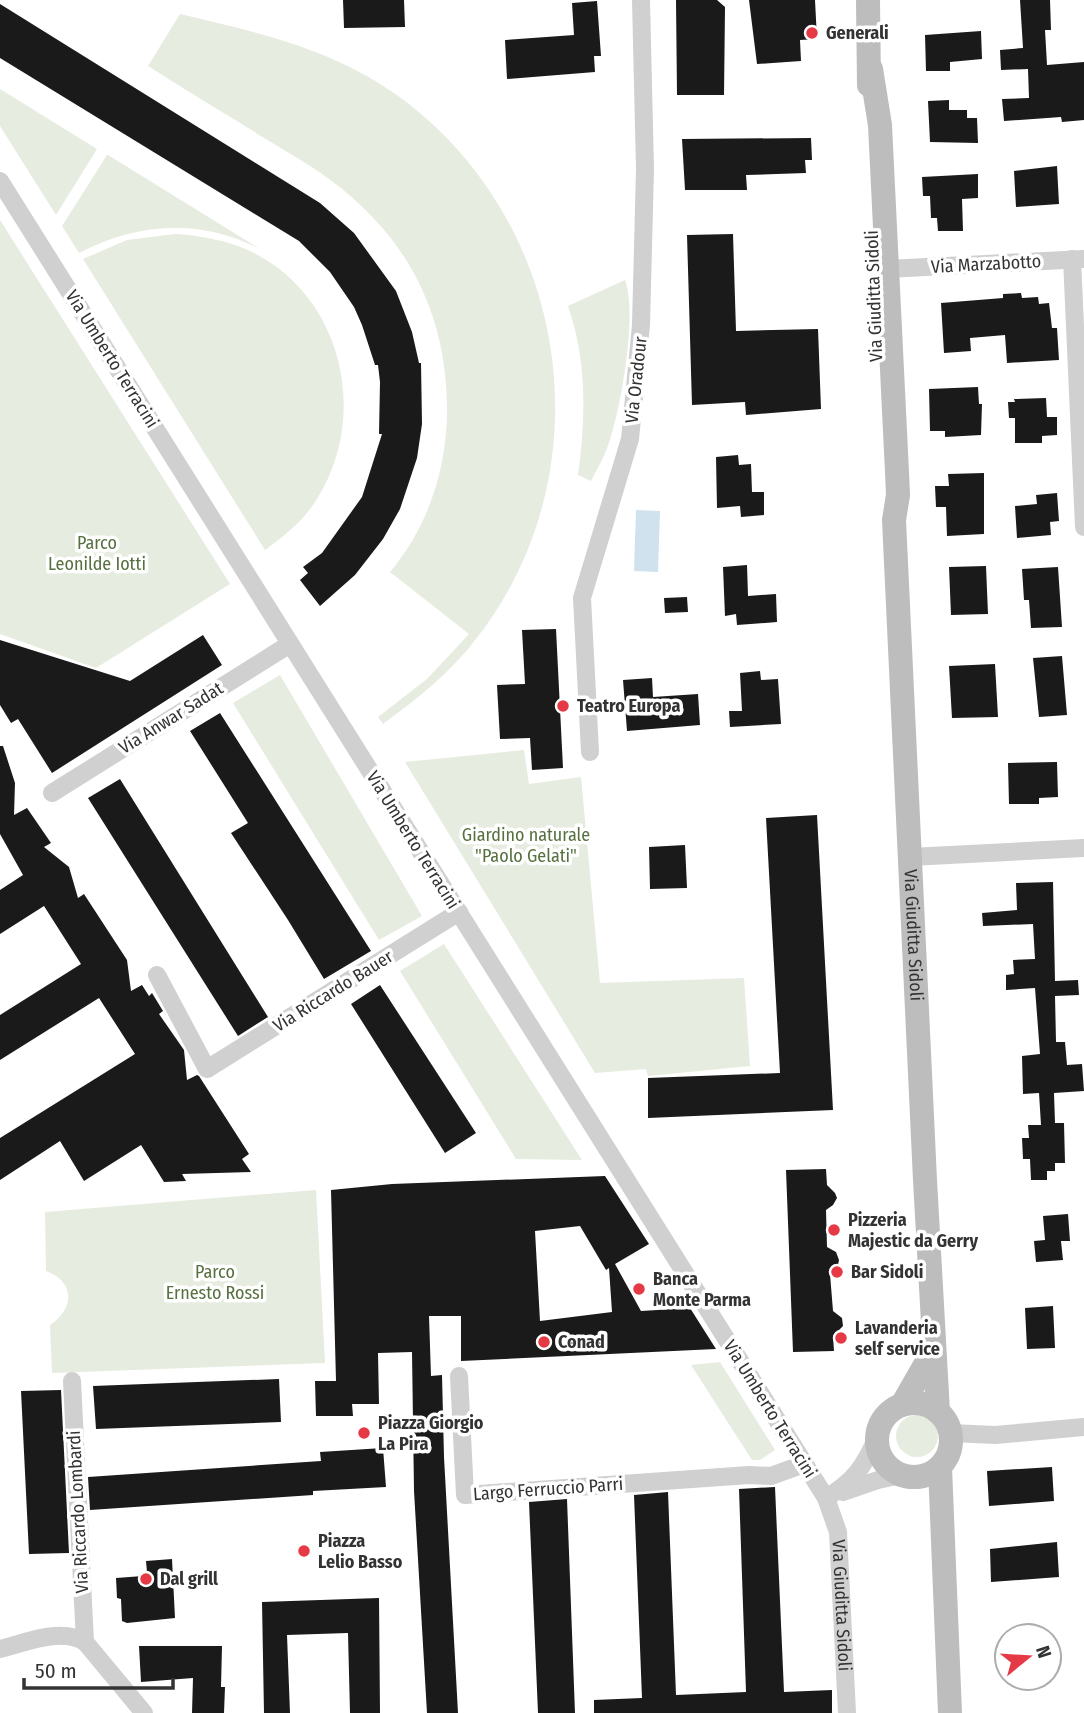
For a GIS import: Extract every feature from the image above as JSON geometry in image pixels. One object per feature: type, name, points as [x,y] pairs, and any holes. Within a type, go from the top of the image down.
[{"type":"street","name":"Via Oradour","points":[[590,752],[582,598],[629,439],[641,325],[645,169],[641,0]]},
{"type":"street","name":"Via Giuditta Sidoli","points":[[867,0],[870,69],[868,135],[883,495],[894,520]]},
{"type":"street","name":"Via Giuditta Sidoli","points":[[870,69],[880,116],[897,483],[894,520],[933,1350],[938,1412],[950,1433]]},
{"type":"street","name":"Via Umberto Terracini","points":[[0,181],[826,1498]]},
{"type":"street","name":"Via Marzabotto","points":[[887,269],[1078,259]]},
{"type":"street","points":[[1078,259],[1084,527]]},
{"type":"street","name":"Via Anwar Sadat","points":[[52,793],[290,644]]},
{"type":"street","points":[[910,857],[1084,848]]},
{"type":"street","name":"Via Riccardo Bauer","points":[[157,975],[207,1069],[459,912]]},
{"type":"street","points":[[826,1498],[847,1485],[859,1472],[885,1417],[902,1405],[933,1350]]},
{"type":"street","name":"Largo Ferruccio Parri","points":[[459,1376],[465,1495],[749,1475],[771,1476],[804,1464]]},
{"type":"street","name":"Via Riccardo Lombardi","points":[[72,1381],[85,1642]]},
{"type":"street","points":[[902,1405],[915,1403],[938,1412]]},
{"type":"street","points":[[826,1498],[878,1480],[920,1473],[947,1457],[951,1446],[950,1433],[995,1435],[1084,1427]]},
{"type":"street","points":[[877,1437],[880,1456],[886,1464],[920,1473]]},
{"type":"street","points":[[920,1473],[942,1521],[950,1713]]},
{"type":"street","name":"Via Giuditta Sidoli","points":[[826,1498],[838,1532],[847,1713]]},
{"type":"street","points":[[0,1649],[60,1636],[76,1637],[85,1642],[144,1713]]},
{"type":"green space","points":[[180,14],[267,36],[323,55],[376,81],[401,98],[458,151],[503,212],[534,281],[551,353],[555,428],[543,502],[517,573],[476,639],[433,685],[383,724],[378,717],[427,679],[469,634],[390,572],[425,517],[439,475],[447,410],[440,341],[430,309],[401,252],[356,201],[314,168],[148,66]]},
{"type":"green space","points":[[0,89],[97,149],[56,215],[0,126]]},
{"type":"green space","points":[[107,155],[260,249],[215,232],[169,228],[124,235],[79,253],[62,226]]},
{"type":"green space","name":"Parco Leonilde Iotti","points":[[0,220],[230,584],[96,668],[0,634]]},
{"type":"green space","points":[[175,234],[238,246],[273,265],[302,290],[323,321],[337,356],[343,393],[342,430],[333,467],[310,509],[265,550],[83,259],[127,240]]},
{"type":"green space","points":[[625,280],[629,316],[622,390],[606,451],[591,481],[578,475],[583,411],[582,368],[568,306]]},
{"type":"green space","points":[[280,675],[422,916],[379,940],[233,703]]},
{"type":"green space","name":"Giardino naturale \"Paolo Gelati\"","points":[[524,750],[529,784],[581,777],[600,983],[744,978],[750,1066],[648,1076],[646,1069],[595,1073],[405,762]]},
{"type":"green space","points":[[444,944],[582,1160],[516,1159],[400,971]]},
{"type":"green space","name":"Parco Ernesto Rossi","points":[[316,1190],[325,1363],[52,1373],[50,1325],[64,1311],[68,1296],[63,1282],[46,1271],[45,1212]]},
{"type":"green space","points":[[720,1362],[775,1450],[760,1460],[752,1460],[691,1365]]},
{"type":"green space","points":[[917,1415],[932,1421],[938,1436],[932,1451],[917,1457],[902,1451],[896,1436],[902,1421]]},
{"type":"water","points":[[636,510],[660,511],[658,572],[634,571]]},
{"type":"building","points":[[343,0],[404,0],[405,27],[344,28]]},
{"type":"building","points":[[676,0],[717,0],[725,7],[724,95],[677,95]]},
{"type":"building","points":[[749,0],[815,0],[817,39],[800,40],[801,61],[757,64]]},
{"type":"building","points":[[1020,0],[1050,0],[1051,30],[1045,30],[1047,65],[1084,62],[1084,120],[1062,122],[1061,117],[1004,121],[1002,99],[1029,98],[1028,69],[1001,70],[1000,50],[1023,48]]},
{"type":"building","points":[[597,1],[601,56],[594,56],[595,72],[507,79],[505,40],[574,35],[572,3]]},
{"type":"building","points":[[0,4],[320,203],[354,233],[396,291],[421,363],[422,424],[417,458],[400,509],[383,539],[355,575],[320,606],[300,580],[308,573],[303,567],[322,553],[362,497],[382,434],[379,434],[378,365],[375,365],[354,307],[330,272],[299,241],[0,58]]},
{"type":"building","points":[[981,31],[982,59],[950,62],[950,71],[926,71],[925,35]]},
{"type":"building","points":[[949,100],[949,110],[967,110],[967,118],[977,118],[978,143],[930,142],[928,101]]},
{"type":"building","points":[[811,138],[812,160],[805,160],[806,173],[746,175],[747,190],[685,190],[682,139]]},
{"type":"building","points":[[1057,166],[1059,204],[1016,207],[1014,171]]},
{"type":"building","points":[[978,174],[978,198],[962,199],[963,231],[938,231],[937,218],[931,218],[930,196],[923,196],[922,177]]},
{"type":"building","points":[[733,234],[736,331],[818,329],[821,409],[746,415],[745,402],[692,405],[687,235]]},
{"type":"building","points":[[1021,293],[1022,298],[1038,297],[1039,304],[1049,303],[1052,328],[1057,328],[1059,360],[1007,363],[1005,335],[970,338],[971,351],[944,353],[941,303],[1003,298],[1003,294]]},
{"type":"building","points":[[978,387],[979,404],[982,404],[981,435],[945,437],[945,431],[930,431],[929,389]]},
{"type":"building","points":[[1046,398],[1047,417],[1057,417],[1057,435],[1042,436],[1042,443],[1015,443],[1015,418],[1009,418],[1008,402],[1015,402],[1014,399]]},
{"type":"building","points":[[738,455],[739,465],[751,464],[752,492],[764,492],[764,515],[741,517],[740,506],[717,508],[716,457]]},
{"type":"building","points":[[984,473],[984,534],[947,536],[946,507],[936,507],[935,486],[949,486],[948,474]]},
{"type":"building","points":[[1057,493],[1059,521],[1050,522],[1051,535],[1017,538],[1015,506],[1037,504],[1036,495]]},
{"type":"building","points":[[747,565],[748,596],[776,594],[777,622],[737,625],[736,614],[725,616],[723,567]]},
{"type":"building","points":[[986,566],[988,614],[951,615],[949,567]]},
{"type":"building","points":[[1058,567],[1062,627],[1031,628],[1029,600],[1024,600],[1022,569]]},
{"type":"building","points":[[687,597],[688,612],[665,613],[664,598]]},
{"type":"building","points":[[556,629],[563,768],[532,770],[530,738],[500,739],[497,685],[525,684],[522,630]]},
{"type":"building","points":[[203,635],[222,665],[52,773],[18,719],[11,723],[0,705],[0,640],[130,681]]},
{"type":"building","points":[[1062,656],[1067,715],[1039,717],[1033,658]]},
{"type":"building","points":[[995,664],[998,717],[952,718],[949,666]]},
{"type":"building","points":[[760,671],[761,680],[778,679],[781,724],[730,727],[729,711],[742,711],[740,673]]},
{"type":"building","points":[[652,678],[653,697],[698,694],[700,725],[627,731],[623,680]]},
{"type":"building","points":[[220,713],[371,951],[324,979],[231,833],[248,823],[190,731]]},
{"type":"building","points":[[0,746],[3,746],[15,783],[14,815],[27,808],[51,843],[44,847],[69,867],[78,898],[84,894],[127,960],[131,991],[142,985],[149,996],[152,993],[163,1011],[159,1014],[184,1050],[187,1080],[199,1076],[249,1154],[242,1159],[251,1172],[182,1174],[186,1181],[164,1182],[141,1145],[84,1181],[60,1141],[0,1180],[0,1138],[135,1054],[99,998],[0,1060],[0,1015],[81,964],[44,906],[0,934],[0,890],[23,875],[0,834]]},
{"type":"building","points":[[1057,762],[1058,797],[1039,798],[1039,804],[1009,804],[1008,763]]},
{"type":"building","points":[[120,779],[268,1017],[238,1036],[88,798]]},
{"type":"building","points":[[817,815],[833,1110],[648,1118],[648,1078],[780,1073],[766,818]]},
{"type":"building","points":[[685,845],[687,888],[650,889],[649,847]]},
{"type":"building","points":[[1053,882],[1055,981],[1078,980],[1079,995],[1055,996],[1056,1042],[1065,1042],[1067,1065],[1082,1064],[1084,1091],[1054,1093],[1055,1123],[1064,1123],[1065,1163],[1055,1163],[1055,1171],[1047,1171],[1047,1180],[1031,1180],[1030,1159],[1023,1159],[1022,1138],[1029,1138],[1028,1125],[1041,1125],[1039,1093],[1023,1094],[1022,1056],[1040,1054],[1035,988],[1006,990],[1006,975],[1014,974],[1013,960],[1035,959],[1033,924],[983,926],[982,913],[1017,910],[1016,883]]},
{"type":"building","points":[[380,985],[476,1133],[445,1153],[351,1004]]},
{"type":"building","points":[[826,1169],[827,1185],[837,1198],[826,1210],[827,1247],[836,1252],[839,1260],[830,1274],[833,1311],[842,1318],[843,1326],[833,1336],[834,1351],[793,1352],[786,1170]]},
{"type":"building","points":[[605,1176],[649,1244],[615,1264],[641,1311],[690,1308],[716,1349],[461,1361],[461,1316],[429,1316],[431,1376],[442,1375],[458,1713],[427,1713],[414,1491],[412,1352],[378,1353],[379,1404],[352,1404],[353,1416],[316,1416],[315,1381],[336,1381],[331,1190],[392,1184]],"holes":[[[580,1226],[606,1270],[609,1268],[612,1312],[540,1321],[535,1231]]]},
{"type":"building","points":[[1068,1214],[1070,1241],[1061,1241],[1063,1260],[1036,1262],[1034,1241],[1045,1240],[1043,1216]]},
{"type":"building","points":[[1053,1306],[1055,1348],[1027,1349],[1025,1308]]},
{"type":"building","points":[[279,1379],[281,1422],[96,1429],[93,1386]]},
{"type":"building","points":[[61,1390],[69,1553],[29,1554],[21,1391]]},
{"type":"building","points":[[383,1448],[386,1487],[313,1491],[313,1495],[90,1510],[88,1477],[321,1461],[320,1452]]},
{"type":"building","points":[[1052,1467],[1054,1501],[989,1506],[987,1471]]},
{"type":"building","points":[[775,1487],[784,1692],[832,1690],[832,1713],[594,1713],[594,1700],[642,1698],[634,1495],[668,1492],[676,1695],[746,1692],[739,1489]]},
{"type":"building","points":[[567,1499],[575,1713],[538,1713],[529,1502]]},
{"type":"building","points":[[1057,1542],[1059,1577],[991,1582],[990,1549]]},
{"type":"building","points":[[172,1559],[175,1618],[127,1623],[122,1621],[116,1578],[143,1576],[142,1572],[147,1572],[146,1561]]},
{"type":"building","points":[[379,1598],[380,1713],[350,1713],[348,1633],[287,1635],[290,1713],[264,1713],[262,1602]]},
{"type":"building","points":[[139,1646],[222,1646],[221,1687],[225,1687],[224,1713],[192,1713],[193,1678],[141,1682]]},
{"type":"place","name":"Generali","points":[[812,33]]},
{"type":"place","name":"Teatro Europa","points":[[563,706]]},
{"type":"place","name":"Pizzeria Majestic da Gerry","points":[[834,1230]]},
{"type":"place","name":"Bar Sidoli","points":[[837,1272]]},
{"type":"place","name":"Banca Monte Parma","points":[[639,1289]]},
{"type":"place","name":"Lavanderia self service","points":[[841,1338]]},
{"type":"place","name":"Conad","points":[[544,1342]]},
{"type":"place","name":"Piazza Giorgio La Pira","points":[[364,1433]]},
{"type":"place","name":"Piazza Lelio Basso","points":[[304,1551]]},
{"type":"place","name":"Dal grill","points":[[146,1579]]}]
